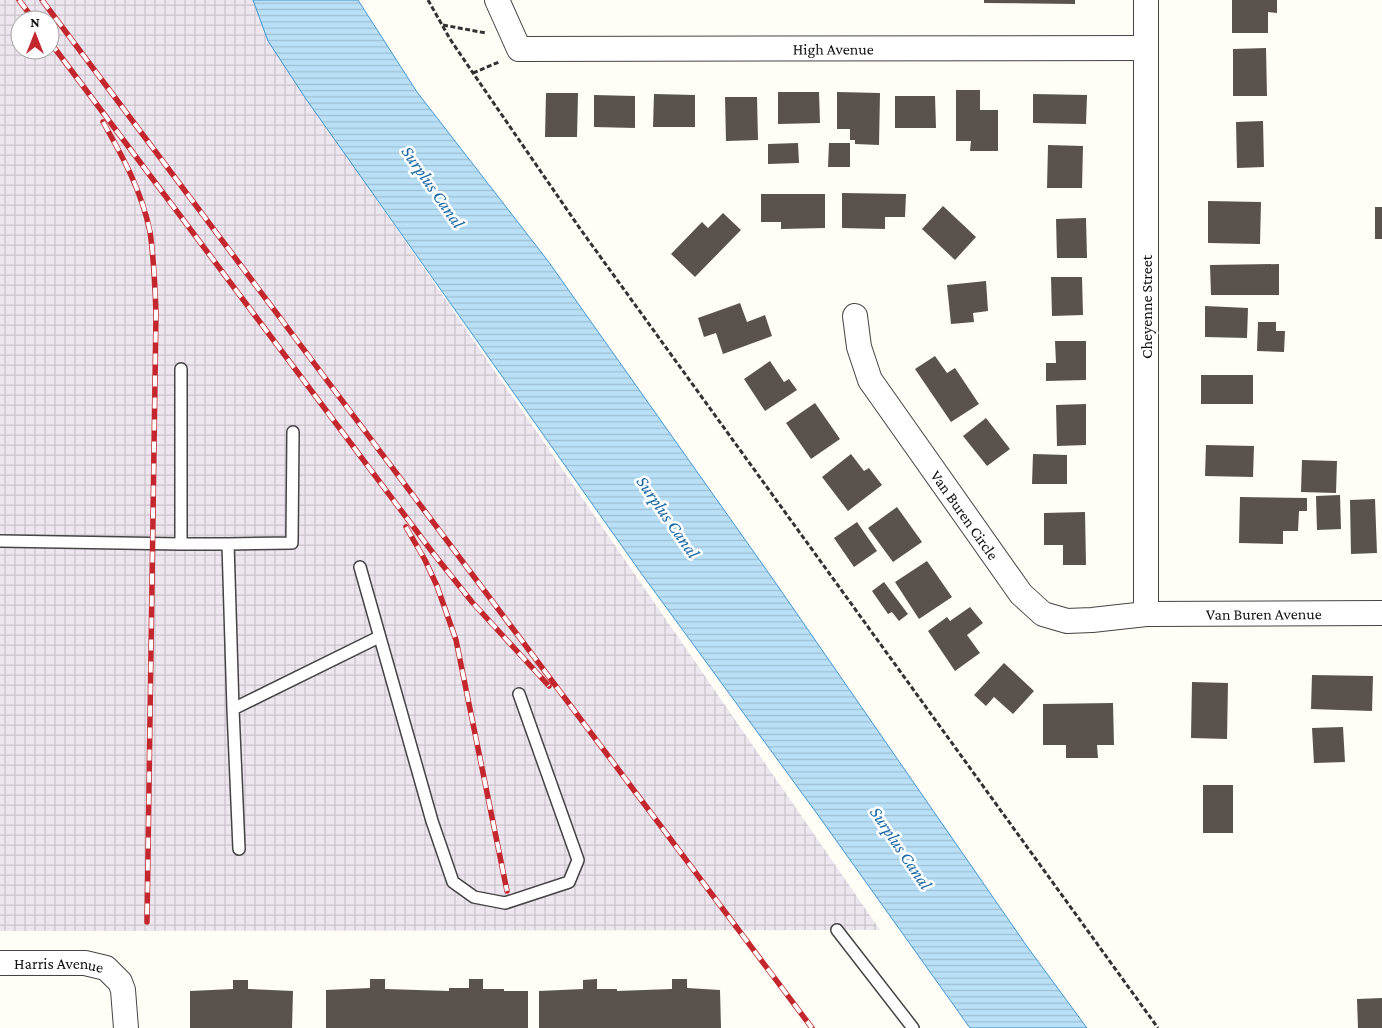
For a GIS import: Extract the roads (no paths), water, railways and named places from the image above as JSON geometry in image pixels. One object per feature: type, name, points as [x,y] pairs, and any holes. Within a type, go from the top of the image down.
[{"type":"street","name":"High Avenue","points":[[497,0],[519,49],[1146,48]]},
{"type":"street","name":"Cheyenne Street","points":[[1146,0],[1146,614]]},
{"type":"street","name":"Van Buren Circle","points":[[855,316],[859,346],[870,380],[1021,594],[1042,614],[1067,621],[1146,614]]},
{"type":"street","name":"Van Buren Avenue","points":[[1146,614],[1382,613]]},
{"type":"street","name":"Harris Avenue","points":[[0,962],[85,963],[106,968],[114,974],[123,990],[126,1028]]},
{"type":"lane","points":[[181,369],[181,544]]},
{"type":"lane","points":[[0,541],[181,544],[292,543],[292,432]]},
{"type":"lane","points":[[228,544],[239,848]]},
{"type":"lane","points":[[360,567],[432,821],[452,882],[474,896],[505,903],[569,882],[578,860],[519,694]]},
{"type":"lane","points":[[233,709],[379,637]]},
{"type":"lane","points":[[837,930],[913,1028]]},
{"type":"water","name":"Surplus Canal","points":[[253,0],[358,0],[417,92],[548,261],[775,582],[1026,945],[1087,1028],[970,1028],[818,815],[641,573],[306,99],[268,41]]},
{"type":"railway","points":[[19,0],[26,10]]},
{"type":"railway","points":[[42,0],[812,1028]]},
{"type":"railway","points":[[60,55],[433,553],[472,602],[549,686]]},
{"type":"railway","points":[[103,122],[125,162],[147,217],[155,283],[147,922]]},
{"type":"railway","points":[[406,527],[437,586],[456,640],[507,891]]}]
